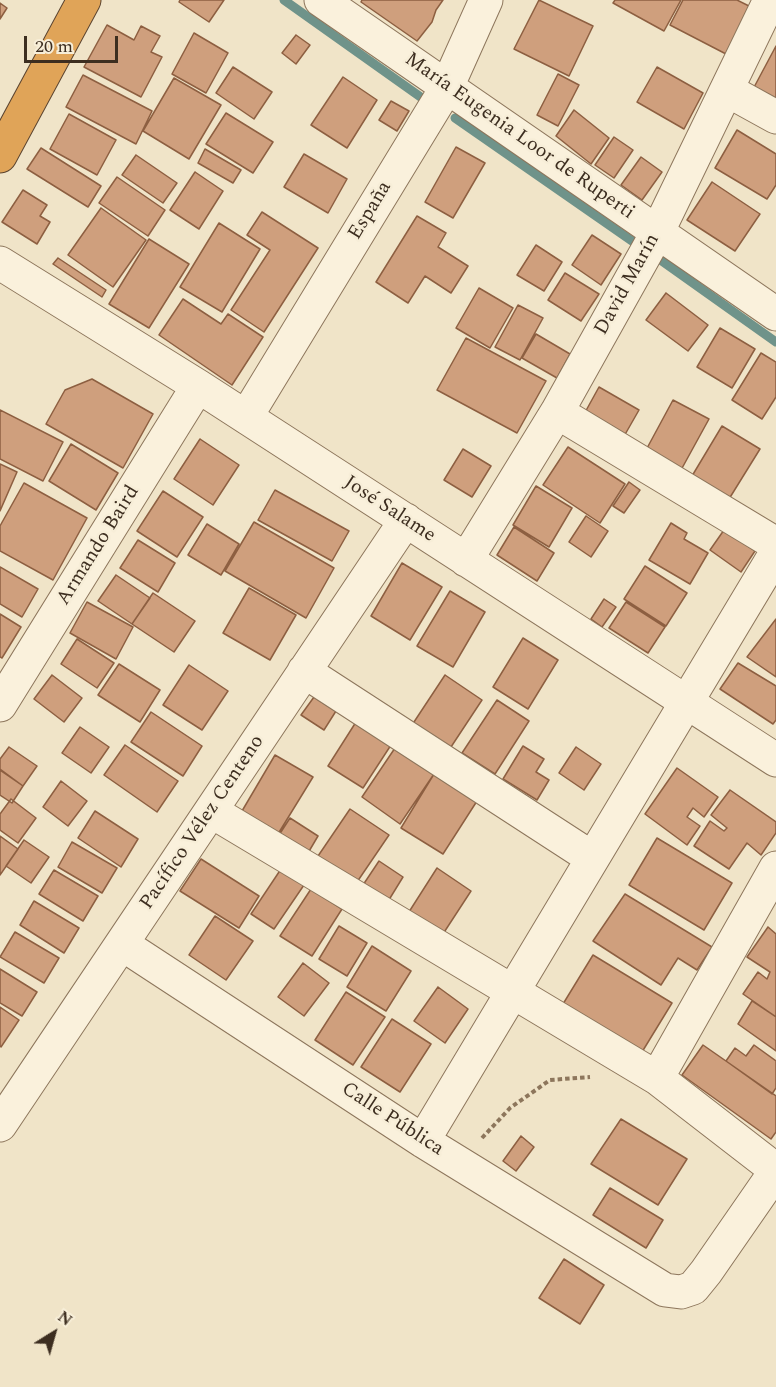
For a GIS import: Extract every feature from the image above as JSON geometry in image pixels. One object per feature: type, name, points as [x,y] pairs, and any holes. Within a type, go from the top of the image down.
[{"type":"highway","points":[[0,156],[84,0]]},
{"type":"street","name":"María Eugenia Loor de Ruperti","points":[[321,0],[776,314]]},
{"type":"street","name":"España","points":[[246,417],[447,87],[486,0]]},
{"type":"street","name":"David Marín","points":[[466,560],[557,412],[657,233],[771,0]]},
{"type":"street","points":[[727,90],[776,117]]},
{"type":"street","name":"José Salame","points":[[0,263],[198,386],[776,760]]},
{"type":"street","name":"Armando Baird","points":[[0,705],[198,386]]},
{"type":"street","points":[[557,412],[776,544]]},
{"type":"street","name":"Pacífico Vélez Centeno","points":[[1,1122],[406,520]]},
{"type":"street","points":[[423,1141],[776,553]]},
{"type":"street","points":[[304,671],[592,858]]},
{"type":"street","points":[[211,811],[657,1078],[776,1171]]},
{"type":"street","points":[[657,1078],[776,868]]},
{"type":"street","name":"Calle Pública","points":[[122,944],[423,1141],[665,1290],[681,1292],[693,1288],[776,1171]]},
{"type":"path","points":[[459,1163],[510,1108],[550,1080],[597,1076]]},
{"type":"building","points":[[180,0],[224,0],[209,22],[179,2]]},
{"type":"building","points":[[362,0],[443,0],[432,22],[417,41],[361,2]]},
{"type":"building","points":[[539,0],[593,26],[569,76],[514,49]]},
{"type":"building","points":[[615,0],[681,0],[664,31],[613,3]]},
{"type":"building","points":[[683,0],[737,0],[751,7],[726,54],[670,25]]},
{"type":"building","points":[[0,3],[7,8],[0,19]]},
{"type":"building","points":[[107,25],[134,40],[141,26],[160,36],[151,52],[162,57],[141,97],[84,67]]},
{"type":"building","points":[[194,33],[228,53],[206,93],[172,74]]},
{"type":"building","points":[[296,35],[310,45],[296,64],[282,53]]},
{"type":"building","points":[[776,46],[776,104],[752,91]]},
{"type":"building","points":[[233,67],[272,92],[254,119],[216,93]]},
{"type":"building","points":[[657,67],[703,93],[684,129],[637,102]]},
{"type":"building","points":[[558,74],[579,85],[558,126],[537,115]]},
{"type":"building","points":[[83,75],[152,111],[136,144],[66,107]]},
{"type":"building","points":[[343,77],[377,100],[347,148],[311,125]]},
{"type":"building","points":[[174,78],[221,105],[189,159],[143,131]]},
{"type":"building","points":[[391,101],[409,111],[397,131],[379,120]]},
{"type":"building","points":[[574,110],[609,138],[591,164],[556,136]]},
{"type":"building","points":[[226,113],[273,142],[253,173],[206,144]]},
{"type":"building","points":[[69,114],[116,140],[97,175],[50,149]]},
{"type":"building","points":[[737,130],[776,154],[776,185],[767,199],[715,168]]},
{"type":"building","points":[[614,137],[633,150],[614,178],[595,165]]},
{"type":"building","points":[[456,147],[485,163],[453,218],[425,202]]},
{"type":"building","points":[[41,148],[101,186],[88,207],[27,169]]},
{"type":"building","points":[[205,149],[241,170],[233,183],[198,163]]},
{"type":"building","points":[[304,154],[347,179],[328,213],[284,187]]},
{"type":"building","points":[[136,155],[177,183],[163,203],[122,175]]},
{"type":"building","points":[[641,157],[662,172],[642,200],[621,185]]},
{"type":"building","points":[[195,172],[223,191],[199,229],[170,210]]},
{"type":"building","points":[[117,177],[165,210],[148,236],[99,203]]},
{"type":"building","points":[[712,182],[760,214],[735,251],[687,220]]},
{"type":"building","points":[[23,190],[47,205],[40,216],[50,222],[37,244],[2,222]]},
{"type":"building","points":[[101,208],[146,240],[113,287],[68,255]]},
{"type":"building","points":[[262,212],[318,248],[264,332],[231,310],[270,250],[247,235]]},
{"type":"building","points":[[417,216],[446,233],[438,247],[468,266],[451,293],[425,276],[408,303],[376,282]]},
{"type":"building","points":[[219,223],[260,249],[222,312],[180,287]]},
{"type":"building","points":[[592,235],[621,254],[601,285],[572,265]]},
{"type":"building","points":[[149,239],[189,264],[149,328],[109,304]]},
{"type":"building","points":[[536,245],[562,262],[544,291],[517,275]]},
{"type":"building","points":[[58,258],[106,290],[102,297],[53,264]]},
{"type":"building","points":[[565,273],[599,294],[581,321],[548,300]]},
{"type":"building","points":[[479,288],[513,308],[490,348],[456,328]]},
{"type":"building","points":[[666,293],[708,325],[688,351],[646,320]]},
{"type":"building","points":[[183,299],[221,324],[228,314],[263,337],[232,385],[159,335]]},
{"type":"building","points":[[518,305],[543,318],[520,360],[495,347]]},
{"type":"building","points":[[720,328],[755,349],[732,388],[697,367]]},
{"type":"building","points":[[536,334],[570,354],[557,378],[522,358]]},
{"type":"building","points":[[466,338],[546,381],[517,433],[437,390]]},
{"type":"building","points":[[761,353],[776,362],[776,397],[762,419],[732,400]]},
{"type":"building","points":[[92,379],[153,414],[123,468],[46,424],[65,390]]},
{"type":"building","points":[[599,387],[639,410],[623,438],[583,416]]},
{"type":"building","points":[[673,400],[709,419],[681,470],[646,450]]},
{"type":"building","points":[[0,410],[63,442],[43,481],[0,459]]},
{"type":"building","points":[[722,426],[760,449],[729,499],[692,476]]},
{"type":"building","points":[[200,439],[239,465],[213,505],[174,479]]},
{"type":"building","points":[[71,444],[118,473],[96,510],[49,481]]},
{"type":"building","points":[[568,447],[625,484],[600,523],[543,485]]},
{"type":"building","points":[[463,449],[491,466],[472,497],[444,480]]},
{"type":"building","points":[[0,464],[17,472],[0,511]]},
{"type":"building","points":[[629,482],[640,490],[624,513],[613,506]]},
{"type":"building","points":[[24,483],[87,518],[53,580],[0,551],[0,526]]},
{"type":"building","points":[[536,486],[572,508],[549,547],[513,525]]},
{"type":"building","points":[[275,490],[349,531],[332,561],[258,520]]},
{"type":"building","points":[[163,491],[203,517],[177,557],[137,531]]},
{"type":"building","points":[[586,516],[608,531],[591,557],[569,542]]},
{"type":"building","points":[[254,522],[334,568],[306,618],[225,571]]},
{"type":"building","points":[[671,523],[687,533],[684,539],[708,553],[690,584],[649,560]]},
{"type":"building","points":[[207,524],[239,544],[221,575],[188,555]]},
{"type":"building","points":[[514,527],[554,553],[537,581],[497,555]]},
{"type":"building","points":[[724,530],[755,551],[741,572],[710,550]]},
{"type":"building","points":[[138,540],[175,563],[158,592],[120,568]]},
{"type":"building","points":[[402,563],[442,587],[410,640],[371,616]]},
{"type":"building","points":[[645,566],[687,593],[666,626],[624,599]]},
{"type":"building","points":[[0,567],[38,589],[22,617],[0,604]]},
{"type":"building","points":[[116,575],[150,598],[132,624],[98,601]]},
{"type":"building","points":[[249,588],[296,615],[270,660],[223,633]]},
{"type":"building","points":[[450,591],[485,612],[453,667],[417,646]]},
{"type":"building","points":[[153,593],[195,621],[174,652],[132,624]]},
{"type":"building","points":[[604,599],[616,607],[602,627],[591,619]]},
{"type":"building","points":[[87,602],[133,627],[116,659],[70,633]]},
{"type":"building","points":[[626,602],[665,627],[648,653],[609,628]]},
{"type":"building","points":[[0,614],[21,627],[2,658],[0,657]]},
{"type":"building","points":[[776,619],[776,677],[747,657]]},
{"type":"building","points":[[523,638],[558,660],[528,709],[493,687]]},
{"type":"building","points":[[77,639],[114,663],[97,688],[61,664]]},
{"type":"building","points":[[738,663],[776,686],[776,720],[773,724],[720,689]]},
{"type":"building","points":[[119,664],[160,690],[140,722],[98,695]]},
{"type":"building","points":[[189,665],[228,691],[202,730],[163,705]]},
{"type":"building","points":[[52,675],[82,698],[64,722],[34,699]]},
{"type":"building","points":[[445,675],[482,700],[449,750],[412,725]]},
{"type":"building","points":[[314,697],[336,711],[324,730],[301,715]]},
{"type":"building","points":[[497,700],[529,721],[495,774],[462,753]]},
{"type":"building","points":[[151,712],[202,746],[183,776],[131,742]]},
{"type":"building","points":[[356,722],[391,745],[363,788],[328,766]]},
{"type":"building","points":[[80,727],[109,747],[91,773],[62,753]]},
{"type":"building","points":[[125,745],[178,781],[157,812],[104,775]]},
{"type":"building","points":[[523,746],[544,759],[536,772],[549,780],[537,800],[503,779]]},
{"type":"building","points":[[9,747],[37,766],[23,786],[0,769],[0,759]]},
{"type":"building","points":[[576,747],[601,764],[584,790],[559,773]]},
{"type":"building","points":[[395,748],[434,774],[400,824],[362,797]]},
{"type":"building","points":[[275,755],[313,777],[278,834],[242,811]]},
{"type":"building","points":[[677,768],[718,797],[704,817],[693,808],[687,817],[700,826],[687,845],[645,814]]},
{"type":"building","points":[[0,770],[23,786],[12,803],[0,795]]},
{"type":"building","points":[[434,774],[477,801],[443,854],[401,828]]},
{"type":"building","points":[[61,781],[87,801],[68,826],[43,807]]},
{"type":"building","points":[[730,790],[776,822],[776,833],[761,855],[747,843],[729,869],[694,846],[710,821],[724,831],[727,828],[711,815]]},
{"type":"building","points":[[11,799],[36,818],[18,843],[0,830],[0,814]]},
{"type":"building","points":[[350,809],[389,835],[355,885],[316,859]]},
{"type":"building","points":[[95,811],[138,839],[121,867],[78,838]]},
{"type":"building","points":[[290,818],[318,836],[308,853],[279,835]]},
{"type":"building","points":[[0,836],[18,849],[0,875]]},
{"type":"building","points":[[657,838],[732,883],[704,930],[629,885]]},
{"type":"building","points":[[24,840],[49,857],[31,883],[6,866]]},
{"type":"building","points":[[72,842],[117,868],[102,893],[58,867]]},
{"type":"building","points":[[201,859],[259,896],[239,928],[180,891]]},
{"type":"building","points":[[379,861],[403,877],[387,903],[361,888]]},
{"type":"building","points":[[437,868],[471,891],[441,937],[407,915]]},
{"type":"building","points":[[281,869],[304,885],[274,929],[251,914]]},
{"type":"building","points":[[54,870],[98,896],[83,921],[39,894]]},
{"type":"building","points":[[311,889],[342,909],[312,956],[280,936]]},
{"type":"building","points":[[625,894],[712,947],[697,970],[678,958],[661,985],[593,941]]},
{"type":"building","points":[[34,901],[79,928],[64,953],[20,925]]},
{"type":"building","points":[[215,916],[253,941],[226,980],[189,955]]},
{"type":"building","points":[[339,926],[367,943],[347,976],[319,959]]},
{"type":"building","points":[[768,927],[776,934],[776,1017],[743,994],[758,972],[767,979],[770,972],[747,957]]},
{"type":"building","points":[[15,932],[59,958],[44,983],[0,957]]},
{"type":"building","points":[[372,946],[411,971],[386,1011],[347,987]]},
{"type":"building","points":[[593,955],[672,1003],[642,1052],[563,1004]]},
{"type":"building","points":[[303,963],[329,983],[304,1016],[278,997]]},
{"type":"building","points":[[0,969],[37,992],[22,1016],[0,1003]]},
{"type":"building","points":[[438,987],[468,1009],[445,1043],[414,1021]]},
{"type":"building","points":[[346,992],[385,1017],[353,1065],[315,1040]]},
{"type":"building","points":[[752,1001],[776,1017],[776,1051],[738,1024]]},
{"type":"building","points":[[0,1007],[19,1020],[1,1047],[0,1046]]},
{"type":"building","points":[[392,1019],[431,1044],[400,1092],[361,1067]]},
{"type":"building","points":[[703,1045],[776,1096],[776,1132],[771,1139],[682,1075]]},
{"type":"building","points":[[754,1045],[776,1061],[776,1088],[772,1094],[726,1061],[735,1048],[746,1056]]},
{"type":"building","points":[[621,1119],[687,1159],[658,1205],[591,1164]]},
{"type":"building","points":[[521,1136],[534,1147],[516,1171],[503,1161]]},
{"type":"building","points":[[610,1188],[663,1220],[646,1248],[593,1215]]},
{"type":"building","points":[[564,1259],[604,1285],[580,1324],[539,1298]]},
{"type":"waterway","points":[[284,0],[422,98]]},
{"type":"waterway","points":[[455,118],[632,241]]},
{"type":"waterway","points":[[662,261],[776,342]]}]
